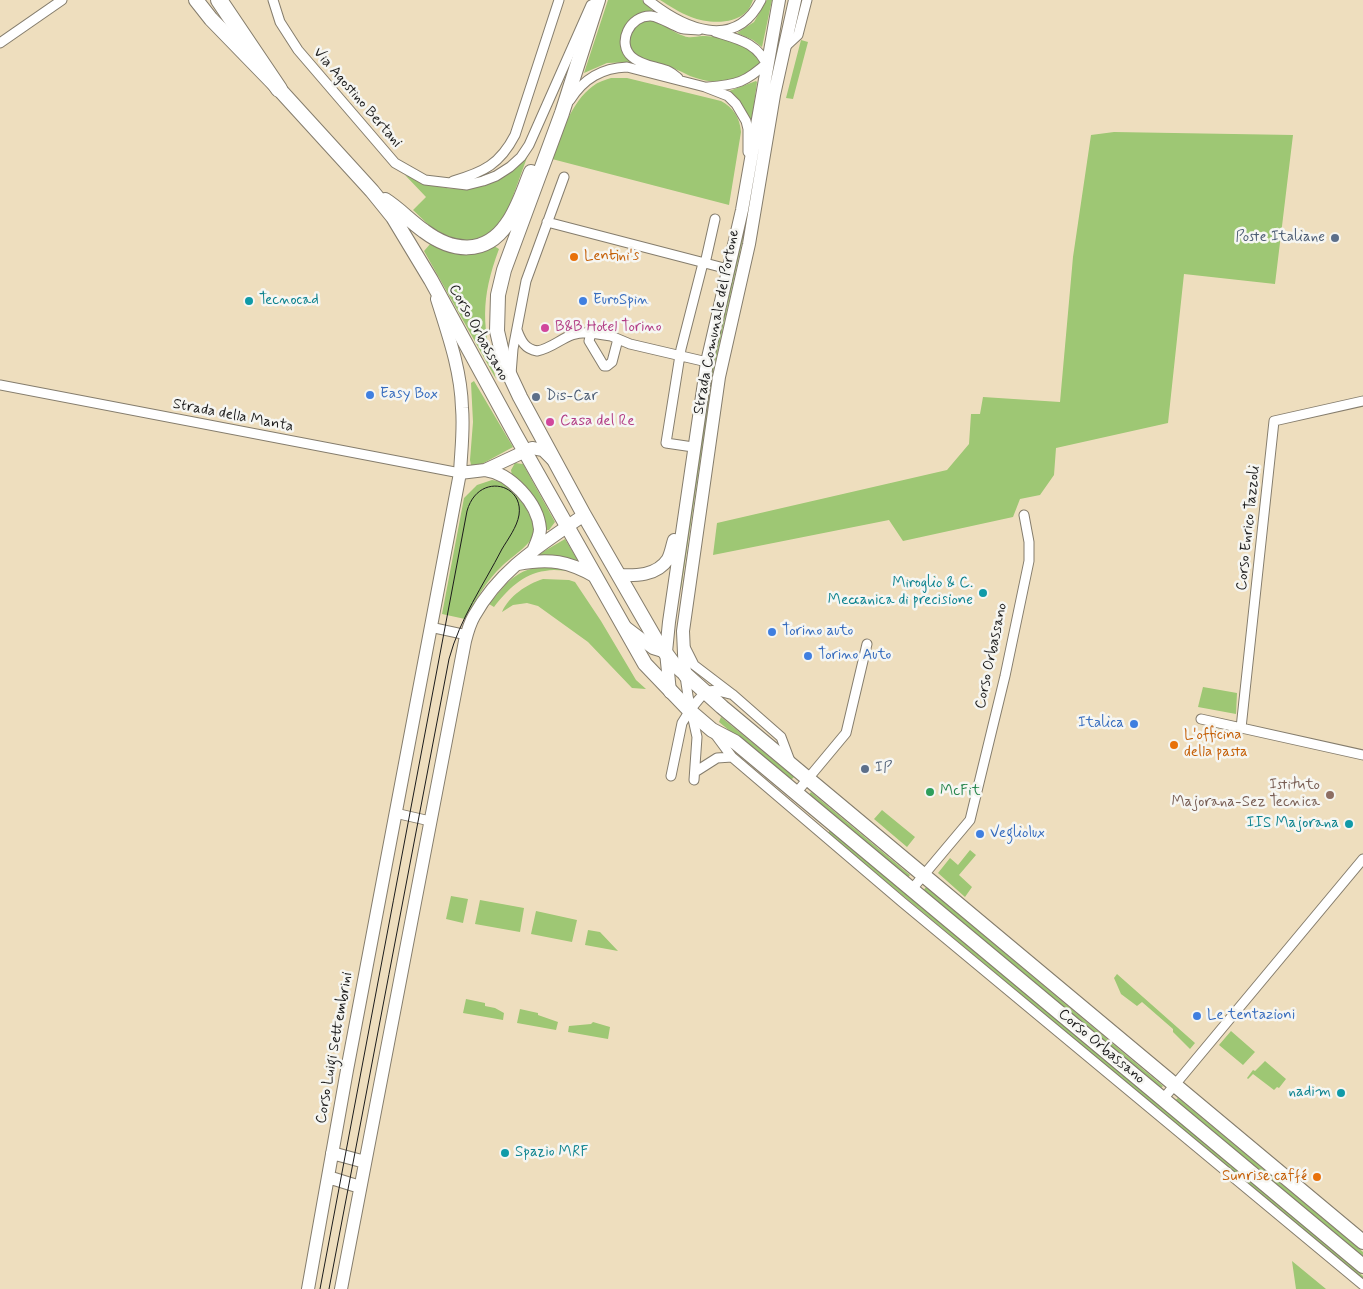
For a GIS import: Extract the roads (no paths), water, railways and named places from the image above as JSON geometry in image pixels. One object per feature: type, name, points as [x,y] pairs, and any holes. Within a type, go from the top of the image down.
[{"type":"highway","points":[[219,0],[279,89]]},
{"type":"main road","name":"Corso Orbassano","points":[[196,0],[372,191],[393,218],[431,280],[524,452],[645,664],[670,692],[712,730],[735,742],[796,793],[820,819],[912,889],[1363,1266]]},
{"type":"main road","name":"Corso Orbassano","points":[[598,0],[562,113],[504,270],[498,295],[496,331],[505,365],[555,462],[656,640],[685,676],[1363,1242]]},
{"type":"main road","name":"Strada Comunale del Portone","points":[[670,692],[666,652],[682,524],[706,362],[748,173],[766,64],[779,0]]},
{"type":"main road","name":"Strada Comunale del Portone","points":[[685,676],[683,637],[719,377],[753,223],[774,95],[795,0]]},
{"type":"main road","points":[[372,191],[436,239],[453,246],[466,248],[490,242],[500,233],[515,210],[578,58]]},
{"type":"main road","name":"Corso Luigi Settembrini","points":[[308,1289],[395,813],[460,473],[462,408],[460,388],[452,344],[431,280]]},
{"type":"main road","points":[[485,470],[532,448],[543,450],[555,462]]},
{"type":"main road","points":[[460,473],[485,470],[495,471],[503,475],[525,496],[536,515],[540,528],[540,534],[533,551]]},
{"type":"main road","points":[[341,1289],[467,635],[473,617],[493,587],[513,565],[584,515]]},
{"type":"main road","points":[[618,575],[641,575],[660,567],[668,558],[682,524]]},
{"type":"main road","points":[[513,565],[552,560],[581,568],[596,577]]},
{"type":"main road","points":[[623,624],[653,648],[666,652],[671,650],[683,637]]},
{"type":"main road","points":[[332,1153],[365,1162]]},
{"type":"main road","points":[[328,1177],[360,1187]]},
{"type":"street","points":[[0,43],[62,0]]},
{"type":"street","name":"Via Agostino Bertani","points":[[273,0],[280,22],[298,50],[395,163],[425,180],[467,184],[483,182],[496,176],[521,157],[529,145],[593,0]]},
{"type":"street","name":"Via Agostino Bertani","points":[[448,182],[476,174],[500,158],[509,148],[515,135],[559,0]]},
{"type":"street","name":"Corso Orbassano","points":[[648,0],[668,15],[699,30]]},
{"type":"street","name":"Corso Orbassano","points":[[715,32],[736,26],[750,19],[761,0]]},
{"type":"street","name":"Corso Orbassano","points":[[705,87],[738,83],[748,79],[766,64],[798,35],[807,0]]},
{"type":"street","name":"Corso Orbassano","points":[[685,82],[667,70],[634,60],[630,55],[626,45],[626,36],[630,26],[638,19],[645,16],[654,16],[682,29],[715,32],[735,38],[754,47],[766,64],[772,79],[774,95]]},
{"type":"street","name":"Corso Orbassano","points":[[562,113],[585,81],[594,75],[616,68],[627,67],[705,87],[728,96],[743,114],[748,128],[748,173]]},
{"type":"street","name":"Corso Orbassano","points":[[511,377],[513,349],[526,281],[564,177]]},
{"type":"street","name":"Strada Comunale del Portone","points":[[693,447],[666,443],[680,356],[715,219]]},
{"type":"street","name":"Strada Comunale del Portone","points":[[547,222],[728,269]]},
{"type":"street","name":"Strada Comunale del Portone","points":[[517,328],[523,344],[537,351],[574,333],[581,332],[611,336],[630,344],[706,362]]},
{"type":"street","points":[[591,333],[590,341],[604,366],[612,362],[618,339]]},
{"type":"street","name":"Strada della Manta","points":[[0,385],[460,473]]},
{"type":"street","name":"Corso Enrico Tazzoli","points":[[1241,728],[1274,421],[1363,401]]},
{"type":"street","name":"Corso Orbassano","points":[[912,889],[970,820],[1005,676],[1029,561],[1029,542],[1024,515]]},
{"type":"street","points":[[430,627],[467,635]]},
{"type":"street","name":"Corso Orbassano","points":[[683,637],[694,665],[732,694],[780,737],[792,766]]},
{"type":"street","points":[[796,793],[846,733],[867,644]]},
{"type":"street","name":"Strada Comunale del Portone","points":[[685,676],[696,737],[695,776],[708,763],[720,757],[732,757]]},
{"type":"street","points":[[672,776],[682,723],[690,712],[705,692],[714,690],[732,694]]},
{"type":"street","points":[[1202,719],[1363,755]]},
{"type":"street","name":"Corso Orbassano","points":[[712,730],[732,757],[820,819],[820,832],[902,902],[1363,1285]]},
{"type":"street","points":[[395,813],[430,821]]},
{"type":"street","points":[[820,819],[820,832]]},
{"type":"street","points":[[1163,1099],[1363,859]]},
{"type":"tram line","points":[[320,1289],[467,511],[473,499],[480,491],[499,486],[508,489],[515,495],[519,504],[519,515],[514,528],[459,630],[449,659],[329,1289]]},
{"type":"place","name":"Poste Italiane","points":[[1335,238]]},
{"type":"place","name":"Lentini's","points":[[574,257]]},
{"type":"place","name":"Tecnocad","points":[[249,301]]},
{"type":"place","name":"EuroSpin","points":[[583,301]]},
{"type":"place","name":"B&B Hotel Torino","points":[[545,328]]},
{"type":"place","name":"Easy Box","points":[[370,395]]},
{"type":"place","name":"Dis-Car","points":[[536,397]]},
{"type":"place","name":"Casa del Re","points":[[550,422]]},
{"type":"place","name":"Miroglio & C. Meccanica di precisione","points":[[983,593]]},
{"type":"place","name":"Torino auto","points":[[772,632]]},
{"type":"place","name":"Torino Auto","points":[[808,656]]},
{"type":"place","name":"Italica","points":[[1134,724]]},
{"type":"place","name":"L'officina della pasta","points":[[1174,745]]},
{"type":"place","name":"IP","points":[[865,769]]},
{"type":"place","name":"McFit","points":[[930,792]]},
{"type":"place","name":"Istituto Majorana-Sez Tecnica","points":[[1330,795]]},
{"type":"place","name":"IIS Majorana","points":[[1349,824]]},
{"type":"place","name":"Vegliolux","points":[[980,834]]},
{"type":"place","name":"Le tentazioni","points":[[1197,1016]]},
{"type":"place","name":"nadim","points":[[1341,1093]]},
{"type":"place","name":"Spazio MRF","points":[[505,1153]]},
{"type":"place","name":"Sunrise caffé","points":[[1317,1177]]}]
